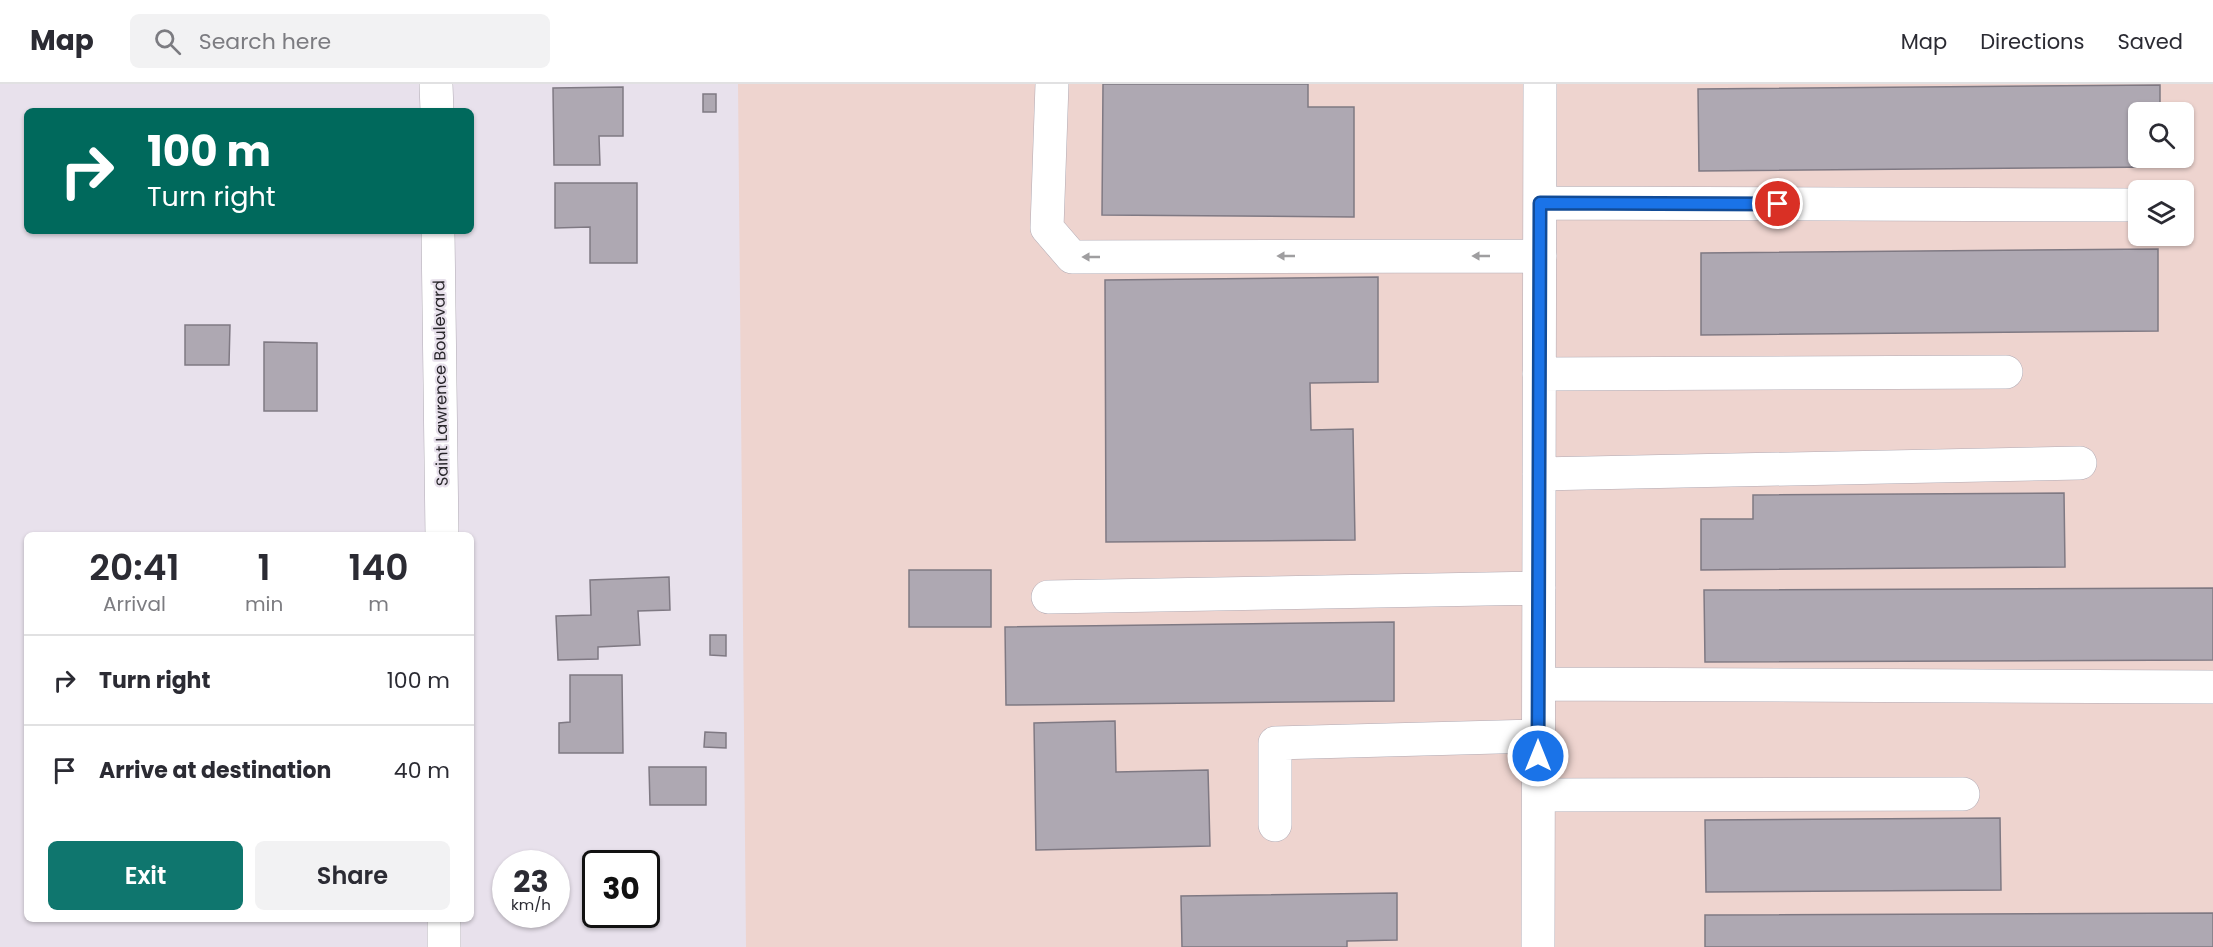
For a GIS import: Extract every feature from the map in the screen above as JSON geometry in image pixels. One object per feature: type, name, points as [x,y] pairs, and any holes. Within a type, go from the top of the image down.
[{"type":"street","points":[[436,84],[437,108]]},
{"type":"street","points":[[1052,84],[1047,228],[1072,257],[1540,255]]},
{"type":"street","points":[[1538,947],[1540,84]]},
{"type":"street","points":[[1540,203],[2128,205]]},
{"type":"street","name":"Saint Lawrence Boulevard","points":[[438,234],[442,532]]},
{"type":"street","points":[[1539,374],[2006,372]]},
{"type":"street","points":[[1539,474],[2080,463]]},
{"type":"street","points":[[1048,597],[1539,588]]},
{"type":"street","points":[[1539,684],[2213,687]]},
{"type":"street","points":[[1275,825],[1275,743],[1538,736]]},
{"type":"street","points":[[1539,795],[1963,794]]},
{"type":"street","points":[[444,922],[444,947]]},
{"type":"shaded area","points":[[738,84],[2213,84],[2213,947],[746,947]]},
{"type":"building","points":[[1103,84],[1308,84],[1308,107],[1354,107],[1354,217],[1102,215]]},
{"type":"building","points":[[2160,85],[2160,102],[2128,102],[2128,167],[1699,171],[1698,89]]},
{"type":"building","points":[[623,87],[623,136],[599,136],[600,165],[554,165],[553,88]]},
{"type":"building","points":[[703,94],[716,94],[716,112],[703,112]]},
{"type":"building","points":[[555,183],[637,183],[637,263],[590,263],[590,227],[555,228]]},
{"type":"building","points":[[2158,249],[2158,331],[1701,335],[1701,253]]},
{"type":"building","points":[[1378,277],[1378,382],[1310,383],[1311,430],[1353,429],[1355,540],[1106,542],[1105,280]]},
{"type":"building","points":[[185,325],[230,325],[229,365],[185,365]]},
{"type":"building","points":[[264,342],[317,343],[317,411],[264,411]]},
{"type":"building","points":[[2064,493],[2065,567],[1701,570],[1701,519],[1753,519],[1753,495]]},
{"type":"building","points":[[909,570],[991,570],[991,627],[909,627]]},
{"type":"building","points":[[669,577],[670,610],[638,611],[640,645],[598,647],[598,659],[558,660],[556,616],[591,615],[590,580]]},
{"type":"building","points":[[2213,588],[2213,660],[1705,662],[1704,590]]},
{"type":"building","points":[[1394,622],[1394,701],[1006,705],[1005,627]]},
{"type":"building","points":[[710,635],[726,635],[726,656],[710,655]]},
{"type":"building","points":[[570,675],[622,675],[623,753],[559,753],[559,723],[570,722]]},
{"type":"building","points":[[1115,721],[1116,772],[1208,770],[1210,846],[1036,850],[1034,723]]},
{"type":"building","points":[[705,732],[726,733],[726,748],[704,747]]},
{"type":"building","points":[[649,767],[706,767],[706,805],[650,805]]},
{"type":"building","points":[[2000,818],[2001,890],[1706,892],[1705,820]]},
{"type":"building","points":[[1397,893],[1397,940],[1347,941],[1347,947],[1182,947],[1181,896]]},
{"type":"building","points":[[2213,913],[2213,947],[1705,947],[1705,915]]},
{"type":"route","points":[[1538,756],[1540,203],[1778,204]]}]
